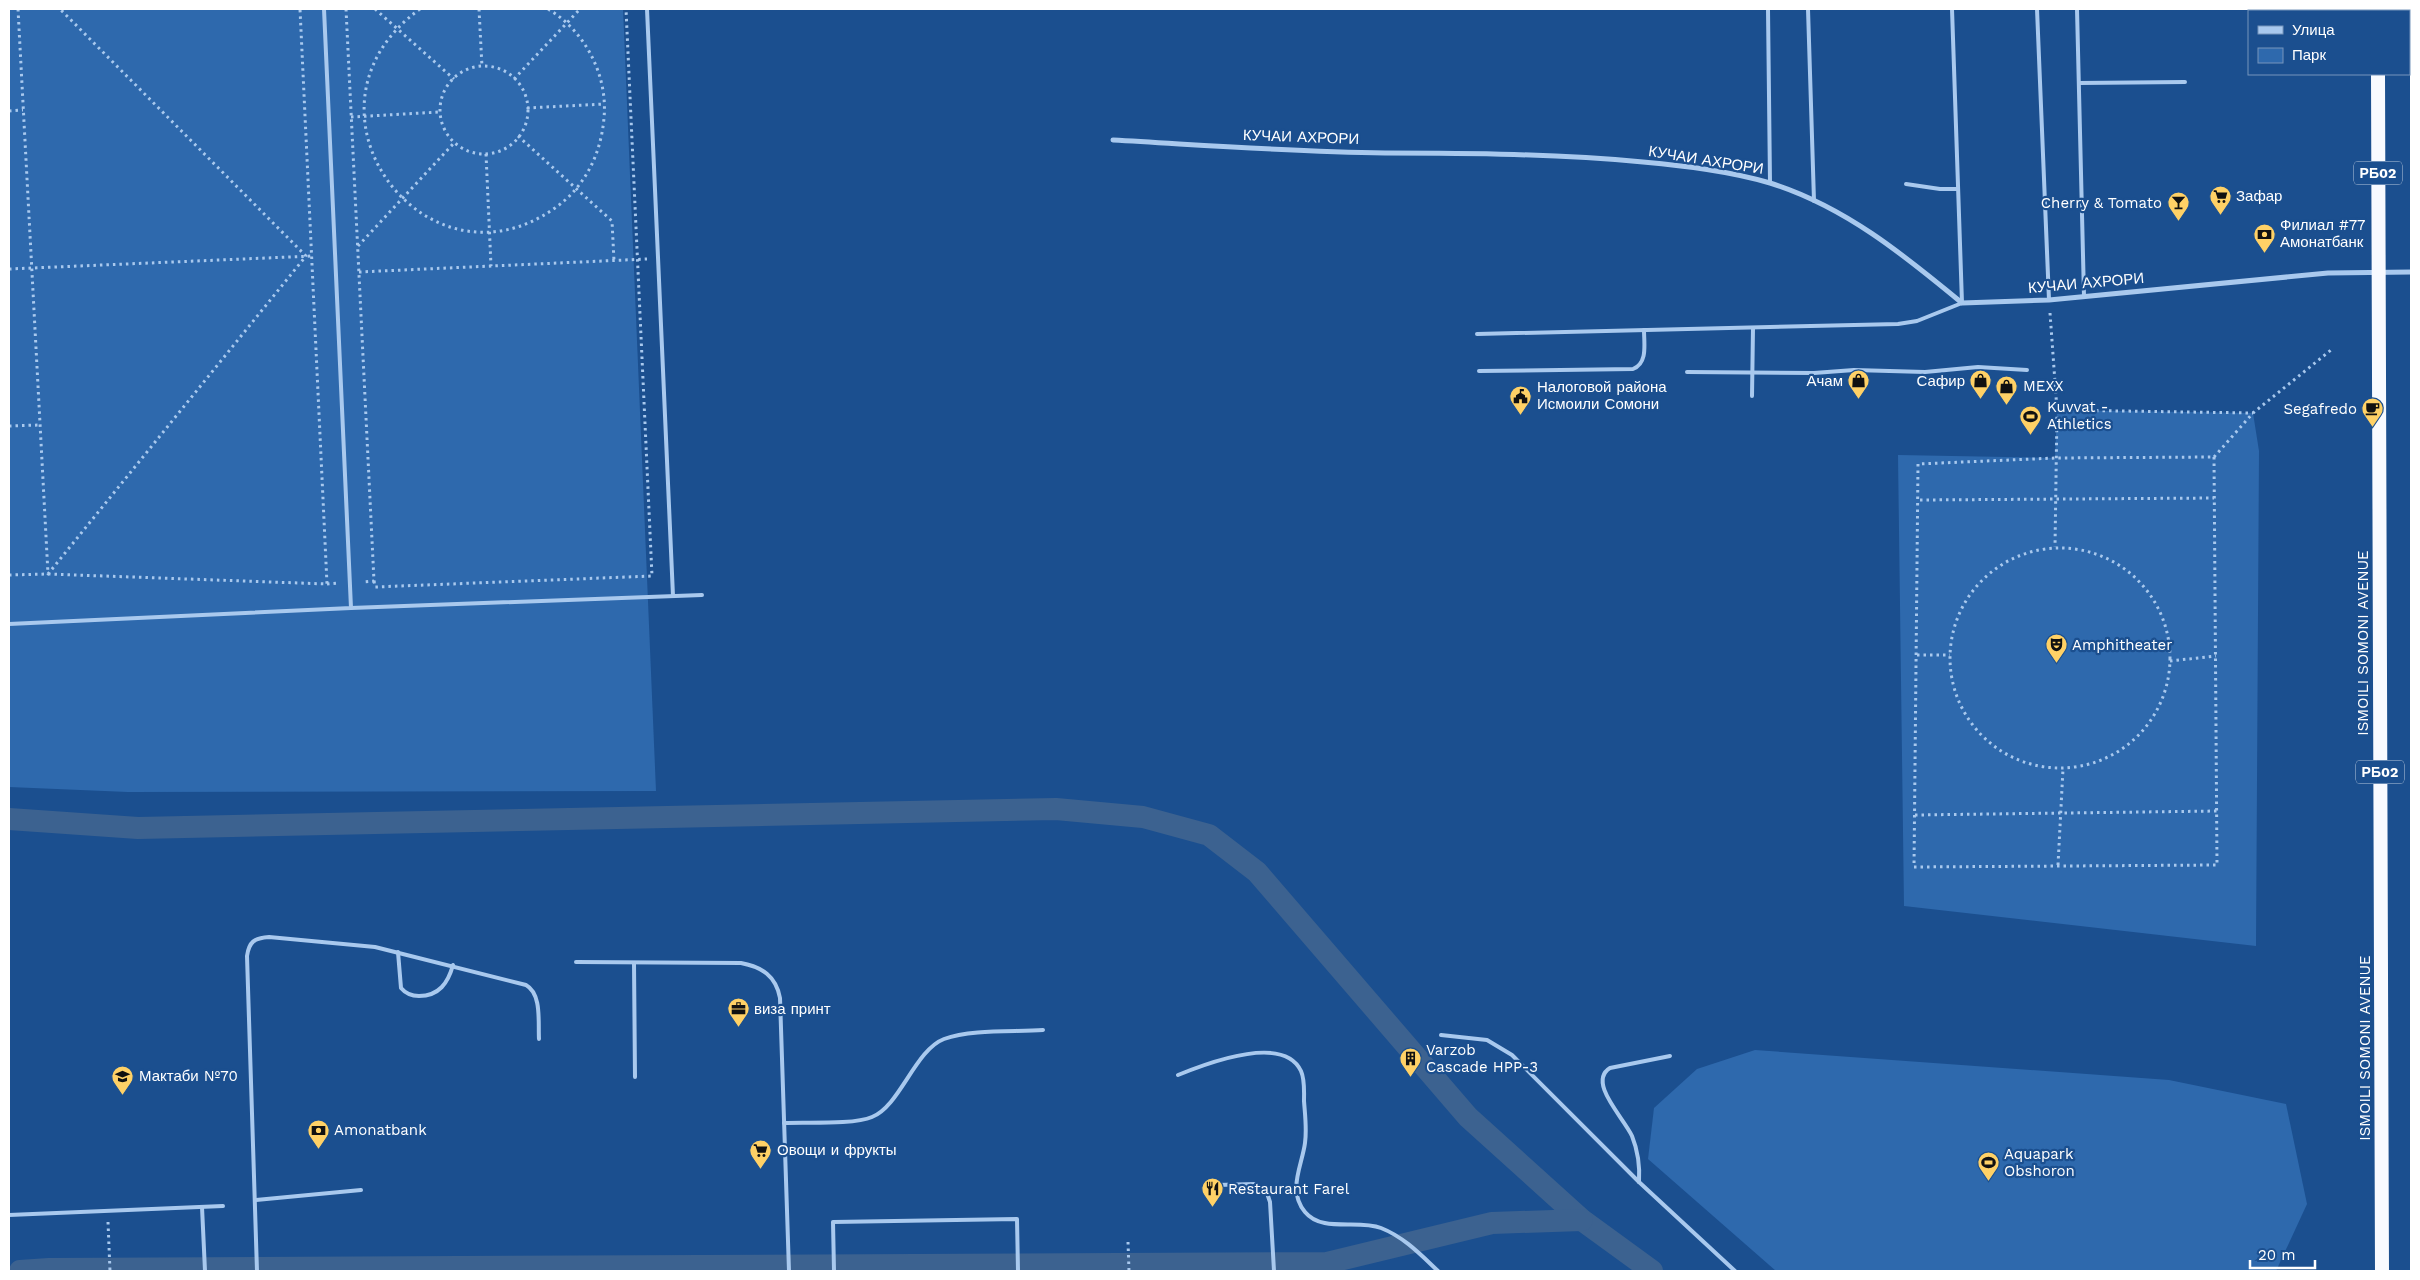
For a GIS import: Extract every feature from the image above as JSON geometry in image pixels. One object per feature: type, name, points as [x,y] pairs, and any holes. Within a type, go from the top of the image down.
[{"type":"highway","name":"ISMOILI SOMONI AVENUE","points":[[2378,75],[2382,1271]]},
{"type":"street","name":"КУЧАИ АХРОРИ","points":[[1113,140],[1315,151],[1476,152],[1617,159],[1702,169],[1770,183],[1814,201],[1850,219],[1909,259],[1962,303],[2049,300],[2328,273],[2411,272]]},
{"type":"lane","points":[[324,9],[351,608]]},
{"type":"lane","points":[[647,9],[673,596]]},
{"type":"lane","points":[[1768,9],[1770,183]]},
{"type":"lane","points":[[1808,9],[1814,201]]},
{"type":"lane","points":[[1477,334],[1898,324],[1917,322],[1962,303],[1952,9]]},
{"type":"lane","points":[[2038,9],[2049,300]]},
{"type":"lane","points":[[2077,9],[2084,296]]},
{"type":"lane","points":[[2079,83],[2185,82]]},
{"type":"lane","points":[[1906,184],[1940,189],[1958,189]]},
{"type":"lane","points":[[1752,396],[1753,328]]},
{"type":"lane","points":[[1479,371],[1633,369],[1639,366],[1642,361],[1644,330]]},
{"type":"lane","points":[[1687,372],[1814,374],[1854,370],[1925,372],[1978,367],[2027,370]]},
{"type":"lane","points":[[9,624],[702,594]]},
{"type":"lane","points":[[257,1271],[247,956],[250,943],[254,939],[268,937],[354,945],[398,952],[530,987],[536,1000],[539,1038]]},
{"type":"lane","points":[[398,952],[401,988],[414,996],[427,996],[438,991],[447,981],[453,966]]},
{"type":"lane","points":[[576,962],[741,963],[752,965],[768,973],[778,988],[780,998],[789,1271]]},
{"type":"lane","points":[[634,963],[635,1077]]},
{"type":"lane","points":[[784,1123],[864,1119],[878,1114],[931,1047],[944,1039],[975,1034],[1043,1030]]},
{"type":"lane","points":[[1442,1035],[1487,1040],[1512,1055],[1639,1182],[1735,1271]]},
{"type":"lane","points":[[1178,1075],[1238,1056],[1268,1053],[1290,1059],[1302,1072],[1304,1090],[1306,1136],[1296,1186],[1301,1206],[1306,1213],[1321,1222],[1365,1225],[1390,1232],[1416,1250],[1438,1271]]},
{"type":"lane","points":[[1639,1182],[1640,1168],[1632,1137],[1606,1095],[1601,1078],[1603,1072],[1610,1068],[1670,1056]]},
{"type":"lane","points":[[1217,1185],[1255,1184],[1266,1190],[1270,1202],[1274,1271]]},
{"type":"lane","points":[[256,1200],[361,1190]]},
{"type":"lane","points":[[9,1215],[223,1206]]},
{"type":"lane","points":[[202,1207],[205,1271]]},
{"type":"lane","points":[[834,1271],[833,1222],[1018,1219],[1018,1271]]},
{"type":"path","points":[[18,9],[30,268],[48,574]]},
{"type":"path","points":[[60,9],[306,256]]},
{"type":"path","points":[[300,9],[327,584]]},
{"type":"path","points":[[346,9],[375,587],[652,576],[626,9]]},
{"type":"path","points":[[375,9],[454,79]]},
{"type":"path","points":[[420,9],[397,28],[380,49],[372,67],[366,86],[364,116],[369,145],[376,164],[386,181],[402,198],[432,219],[450,226],[490,232],[509,229],[537,219],[562,203],[577,188],[588,172],[602,135],[604,104],[600,76],[592,57],[582,40],[567,23],[548,9]]},
{"type":"path","points":[[479,9],[482,66]]},
{"type":"path","points":[[514,79],[580,9]]},
{"type":"path","points":[[482,66],[504,71],[514,79],[525,97],[527,108],[526,120],[518,136],[507,147],[486,154],[464,149],[454,143],[444,129],[440,112],[444,90],[454,79],[470,68],[482,66]]},
{"type":"path","points":[[527,108],[604,104]]},
{"type":"path","points":[[9,111],[24,110]]},
{"type":"path","points":[[351,117],[440,112]]},
{"type":"path","points":[[518,136],[612,220],[614,261]]},
{"type":"path","points":[[357,246],[454,143]]},
{"type":"path","points":[[486,154],[491,266]]},
{"type":"path","points":[[48,574],[306,256]]},
{"type":"path","points":[[9,269],[313,256]]},
{"type":"path","points":[[359,272],[658,259]]},
{"type":"path","points":[[2049,300],[2057,410],[2055,547]]},
{"type":"path","points":[[2214,457],[2055,458],[1918,464],[1920,500],[1914,866],[2217,864],[2214,457],[2253,412],[2331,350]]},
{"type":"path","points":[[2057,410],[2253,412]]},
{"type":"path","points":[[9,426],[39,425]]},
{"type":"path","points":[[1920,500],[2214,498]]},
{"type":"path","points":[[2055,547],[2091,551],[2123,567],[2149,593],[2165,625],[2170,661],[2164,694],[2149,723],[2125,747],[2096,762],[2063,768],[2034,765],[2006,754],[1982,736],[1964,712],[1953,685],[1950,655],[1956,622],[1970,593],[1994,569],[2023,553],[2055,547]]},
{"type":"path","points":[[9,575],[48,574],[327,584],[374,581]]},
{"type":"path","points":[[1917,655],[1950,655]]},
{"type":"path","points":[[2170,661],[2216,656]]},
{"type":"path","points":[[2058,866],[2063,768]]},
{"type":"path","points":[[1915,815],[2217,811]]},
{"type":"path","points":[[107,1211],[110,1271]]},
{"type":"path","points":[[1128,1242],[1128,1271]]},
{"type":"green space","points":[[9,9],[623,9],[656,791],[128,792],[9,787]]},
{"type":"green space","points":[[2057,410],[2253,413],[2259,451],[2256,946],[1904,906],[1898,455],[2055,458]]},
{"type":"green space","name":"Aquapark Obshoron","points":[[1755,1050],[2169,1080],[2286,1104],[2307,1204],[2276,1271],[1776,1271],[1648,1159],[1654,1108],[1697,1069]]},
{"type":"waterway","points":[[9,819],[138,828],[1056,809],[1143,817],[1209,835],[1257,872],[1468,1117],[1582,1220],[1652,1271]]},
{"type":"waterway","points":[[20,1271],[49,1269],[1327,1263],[1492,1223],[1582,1220]]},
{"type":"place","name":"Зафар","points":[[2220,215]]},
{"type":"place","name":"Cherry & Tomato","points":[[2178,222]]},
{"type":"place","name":"Филиал #77 Амонатбанк","points":[[2264,253]]},
{"type":"place","name":"Ачам","points":[[1859,400]]},
{"type":"place","name":"Сафир","points":[[1981,400]]},
{"type":"place","name":"MEXX","points":[[2007,405]]},
{"type":"place","name":"Налоговой района Исмоили Сомони","points":[[1521,415]]},
{"type":"place","name":"Segafredo","points":[[2373,428]]},
{"type":"place","name":"Kuvvat - Athletics","points":[[2031,435]]},
{"type":"place","name":"Amphitheater","points":[[2056,664]]},
{"type":"place","name":"виза принт","points":[[738,1028]]},
{"type":"place","name":"Varzob Cascade HPP-3","points":[[1410,1078]]},
{"type":"place","name":"Мактаби №70","points":[[123,1095]]},
{"type":"place","name":"Amonatbank","points":[[318,1149]]},
{"type":"place","name":"Овощи и фрукты","points":[[761,1169]]},
{"type":"place","name":"Aquapark Obshoron","points":[[1988,1182]]},
{"type":"place","name":"Restaurant Farel","points":[[1212,1208]]}]
